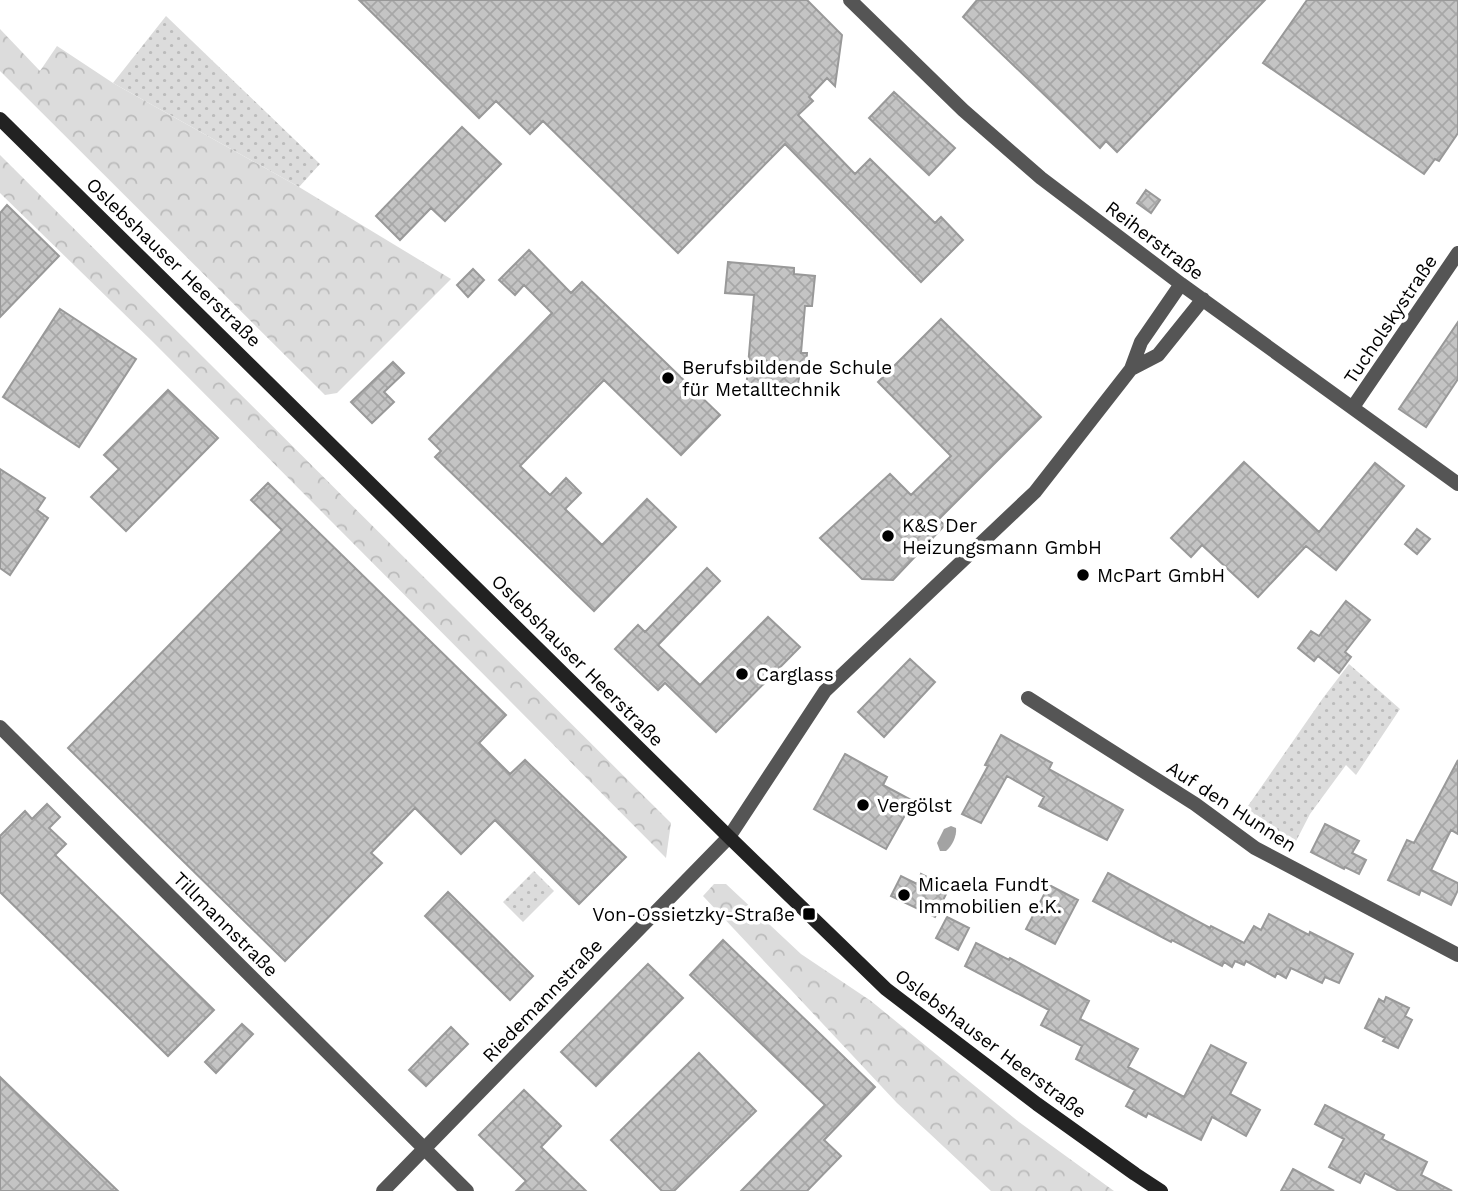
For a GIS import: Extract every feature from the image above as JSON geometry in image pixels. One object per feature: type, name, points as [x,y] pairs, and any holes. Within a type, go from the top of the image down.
[{"type":"main road","name":"Oslebshauser Heerstraße","points":[[0,119],[886,989],[1037,1104],[1161,1191]]},
{"type":"street","name":"Reiherstraße","points":[[850,0],[963,110],[1041,178],[1181,284],[1458,484]]},
{"type":"street","name":"Tucholskystraße","points":[[1353,407],[1458,253]]},
{"type":"street","points":[[729,837],[825,691],[1035,492],[1131,369],[1141,342],[1181,284]]},
{"type":"street","points":[[1131,369],[1158,355],[1203,299]]},
{"type":"street","name":"Auf den Hunnen","points":[[1028,698],[1195,804],[1255,848],[1458,956]]},
{"type":"street","name":"Tillmannstraße","points":[[0,727],[467,1191]]},
{"type":"street","name":"Riedemannstraße","points":[[383,1191],[729,837]]},
{"type":"green space","points":[[166,16],[320,164],[299,187],[113,83]]},
{"type":"green space","points":[[0,29],[40,71],[57,46],[113,83],[299,187],[451,279],[337,393],[325,395],[0,71]]},
{"type":"green space","points":[[0,155],[671,823],[666,858],[153,342],[0,193]]},
{"type":"green space","points":[[1349,664],[1400,709],[1356,775],[1346,765],[1310,814],[1294,845],[1241,816]]},
{"type":"green space","points":[[534,871],[554,891],[523,922],[503,902]]},
{"type":"green space","points":[[714,884],[726,884],[801,954],[871,1001],[1019,1122],[1114,1191],[991,1191],[897,1103],[703,896]]},
{"type":"shaded area","points":[[951,826],[956,828],[954,841],[946,851],[940,851],[937,843],[944,829]]},
{"type":"building","points":[[359,0],[807,0],[842,35],[835,86],[827,78],[809,97],[813,101],[798,115],[855,174],[870,159],[935,223],[941,217],[963,240],[921,282],[785,144],[678,253],[543,121],[530,134],[496,101],[479,118]]},
{"type":"building","points":[[977,0],[1265,0],[1117,152],[1106,141],[1100,148],[963,17]]},
{"type":"building","points":[[1307,0],[1458,0],[1458,133],[1439,161],[1435,159],[1424,174],[1263,63]]},
{"type":"building","points":[[894,92],[955,148],[929,175],[869,118]]},
{"type":"building","points":[[462,127],[501,164],[445,221],[431,208],[400,240],[376,216]]},
{"type":"building","points":[[1146,190],[1160,200],[1151,213],[1137,203]]},
{"type":"building","points":[[7,205],[59,256],[0,317],[0,213]]},
{"type":"building","points":[[529,250],[571,293],[582,282],[720,415],[681,455],[604,380],[520,466],[550,495],[566,478],[581,493],[565,509],[602,545],[647,499],[676,527],[594,611],[435,457],[441,451],[429,439],[552,313],[524,285],[515,295],[499,280]]},
{"type":"building","points":[[728,262],[794,268],[794,274],[815,276],[812,306],[805,306],[801,353],[807,353],[806,369],[800,369],[797,395],[746,390],[754,295],[725,293]]},
{"type":"building","points":[[473,269],[484,280],[468,297],[457,285]]},
{"type":"building","points":[[60,309],[136,359],[79,447],[3,397]]},
{"type":"building","points":[[941,319],[1041,417],[938,520],[945,525],[893,580],[862,579],[820,538],[890,474],[911,495],[951,456],[878,382]]},
{"type":"building","points":[[1458,322],[1458,379],[1426,427],[1399,409]]},
{"type":"building","points":[[393,362],[404,373],[384,392],[394,402],[372,423],[351,402]]},
{"type":"building","points":[[168,390],[218,438],[126,531],[91,497],[119,469],[104,455]]},
{"type":"building","points":[[1244,462],[1319,532],[1375,463],[1404,486],[1336,570],[1306,546],[1258,597],[1202,545],[1191,557],[1171,538]]},
{"type":"building","points":[[0,469],[45,498],[37,510],[48,518],[10,575],[0,568]]},
{"type":"building","points":[[268,483],[506,715],[479,743],[510,774],[525,760],[626,857],[579,904],[495,820],[461,854],[415,808],[371,853],[382,863],[285,961],[68,748],[282,530],[251,500]]},
{"type":"building","points":[[1417,529],[1430,539],[1417,554],[1405,544]]},
{"type":"building","points":[[707,568],[720,581],[658,645],[700,685],[768,617],[800,647],[716,732],[665,683],[658,690],[615,649],[638,625],[645,632]]},
{"type":"building","points":[[1346,601],[1370,620],[1345,652],[1351,657],[1339,673],[1318,656],[1314,661],[1298,648],[1311,631],[1319,636]]},
{"type":"building","points":[[910,659],[935,682],[884,737],[858,712]]},
{"type":"building","points":[[1001,735],[1052,763],[1049,769],[1123,810],[1107,840],[1039,806],[1044,797],[1007,776],[981,823],[962,814]]},
{"type":"building","name":"Vergölst","points":[[845,754],[887,777],[883,785],[913,801],[886,849],[814,809]]},
{"type":"building","points":[[1458,760],[1458,834],[1451,830],[1431,870],[1458,883],[1458,890],[1451,905],[1421,890],[1419,895],[1388,880],[1407,840],[1414,843]]},
{"type":"building","points":[[47,804],[60,817],[49,828],[66,844],[55,855],[214,1010],[168,1056],[0,892],[0,836],[25,811],[32,819]]},
{"type":"building","points":[[1325,824],[1359,841],[1352,853],[1366,860],[1359,874],[1311,852]]},
{"type":"building","points":[[1108,873],[1210,928],[1211,926],[1244,943],[1254,926],[1261,930],[1269,914],[1353,954],[1339,983],[1325,977],[1322,983],[1291,968],[1286,978],[1277,973],[1275,977],[1246,961],[1244,965],[1235,961],[1232,967],[1224,962],[1222,966],[1093,901]]},
{"type":"building","points":[[921,874],[949,888],[935,917],[891,896],[901,876],[917,884]]},
{"type":"building","points":[[1049,885],[1078,900],[1055,944],[1026,929]]},
{"type":"building","points":[[448,892],[533,976],[510,1000],[425,916]]},
{"type":"building","points":[[947,917],[969,928],[958,950],[936,938]]},
{"type":"building","points":[[723,940],[875,1087],[824,1140],[841,1156],[807,1191],[741,1191],[825,1105],[690,975]]},
{"type":"building","points":[[976,943],[1009,960],[1010,958],[1089,1001],[1080,1019],[1138,1049],[1128,1067],[1184,1097],[1211,1045],[1246,1063],[1230,1094],[1260,1110],[1246,1136],[1212,1117],[1201,1140],[1148,1113],[1146,1117],[1126,1106],[1135,1090],[1076,1059],[1082,1046],[1041,1025],[1049,1010],[965,966]]},
{"type":"building","points":[[648,964],[683,998],[596,1086],[561,1052]]},
{"type":"building","points":[[1386,997],[1409,1008],[1405,1016],[1412,1020],[1398,1048],[1365,1028],[1379,999],[1384,1002]]},
{"type":"building","points":[[242,1024],[253,1034],[216,1073],[205,1062]]},
{"type":"building","points":[[451,1027],[468,1044],[426,1086],[409,1070]]},
{"type":"building","points":[[699,1053],[756,1111],[674,1191],[662,1191],[611,1140]]},
{"type":"building","points":[[0,1077],[118,1191],[0,1191]]},
{"type":"building","points":[[524,1090],[561,1126],[541,1147],[586,1191],[516,1191],[526,1181],[479,1135]]},
{"type":"building","points":[[1325,1105],[1384,1135],[1382,1139],[1427,1162],[1421,1175],[1452,1191],[1399,1191],[1365,1173],[1360,1183],[1329,1167],[1344,1139],[1315,1124]]},
{"type":"building","points":[[1293,1169],[1334,1191],[1281,1191]]},
{"type":"place","name":"Berufsbildende Schule für Metalltechnik","points":[[668,378]]},
{"type":"place","name":"K&S Der Heizungsmann GmbH","points":[[888,536]]},
{"type":"place","name":"McPart GmbH","points":[[1083,575]]},
{"type":"place","name":"Carglass","points":[[742,674]]},
{"type":"place","name":"Vergölst","points":[[863,805]]},
{"type":"place","name":"Micaela Fundt Immobilien e.K.","points":[[904,895]]},
{"type":"place","name":"Von-Ossietzky-Straße","points":[[809,914]]}]
